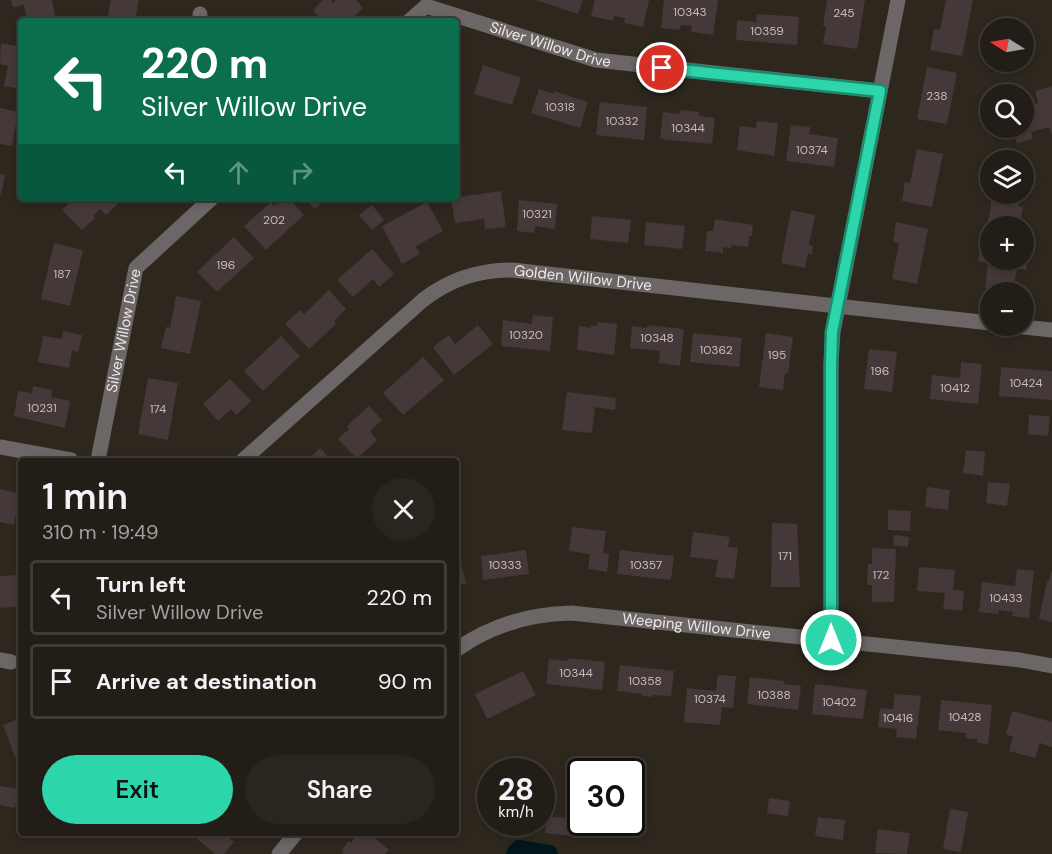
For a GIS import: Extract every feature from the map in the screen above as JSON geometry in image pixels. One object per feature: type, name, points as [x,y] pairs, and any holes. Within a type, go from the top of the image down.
[{"type":"street","points":[[831,640],[832,332],[898,0]]},
{"type":"street","name":"Silver Willow Drive","points":[[412,18],[426,6],[596,60],[880,91]]},
{"type":"street","name":"Silver Willow Drive","points":[[98,458],[136,268],[209,201]]},
{"type":"street","name":"Golden Willow Drive","points":[[245,458],[423,300],[443,286],[465,276],[496,270],[980,322]]},
{"type":"street","points":[[1034,328],[1052,330]]},
{"type":"street","points":[[0,447],[60,458]]},
{"type":"street","name":"Weeping Willow Drive","points":[[459,648],[482,633],[510,621],[530,616],[571,613],[1020,660],[1052,666]]},
{"type":"street","points":[[279,854],[294,836]]},
{"type":"building","points":[[11,0],[52,0],[56,18],[26,18],[24,5],[13,7]]},
{"type":"building","points":[[111,0],[139,0],[136,18],[108,18]]},
{"type":"building","points":[[323,0],[331,0],[333,3],[336,0],[356,0],[363,8],[352,18],[316,18],[318,16],[313,10]]},
{"type":"building","points":[[536,0],[583,0],[578,14]]},
{"type":"building","points":[[595,0],[649,0],[643,27],[624,23],[625,18],[614,16],[613,21],[591,16]]},
{"type":"building","points":[[664,0],[718,0],[713,35],[691,32],[692,26],[681,25],[680,30],[661,28]]},
{"type":"building","points":[[827,0],[865,0],[857,49],[823,44]]},
{"type":"building","points":[[946,0],[973,0],[962,56],[930,50],[934,29],[940,30]]},
{"type":"building","points":[[757,14],[799,17],[797,45],[736,40],[737,20],[756,22]]},
{"type":"building","points":[[1,43],[17,46],[18,88],[4,86],[8,66],[0,64]]},
{"type":"building","points":[[483,65],[521,78],[512,105],[474,94]]},
{"type":"building","points":[[927,67],[957,73],[947,124],[917,119]]},
{"type":"building","points":[[1052,86],[1052,135],[1049,127],[1034,131],[1034,104],[1038,103],[1035,91]]},
{"type":"building","points":[[539,89],[554,94],[554,91],[588,102],[580,128],[531,113]]},
{"type":"building","points":[[600,102],[647,107],[644,140],[596,135]]},
{"type":"building","points":[[0,108],[18,112],[12,146],[0,144]]},
{"type":"building","points":[[681,110],[699,112],[699,116],[715,118],[712,144],[660,139],[663,112],[680,114]]},
{"type":"building","points":[[757,121],[778,123],[774,156],[737,150],[740,126],[756,128]]},
{"type":"building","points":[[791,125],[810,127],[809,134],[838,138],[834,167],[786,161]]},
{"type":"building","points":[[1016,138],[1033,139],[1017,143]]},
{"type":"building","points":[[917,149],[943,154],[932,207],[902,201],[905,182],[910,183]]},
{"type":"building","points":[[0,174],[5,175],[1,195],[0,195]]},
{"type":"building","points":[[501,191],[506,227],[485,229],[484,219],[455,223],[451,201],[459,201],[459,197]]},
{"type":"building","points":[[519,200],[557,204],[555,229],[535,226],[534,233],[517,231]]},
{"type":"building","points":[[71,201],[121,201],[106,215],[100,209],[93,216],[95,218],[82,230],[62,210]]},
{"type":"building","points":[[280,201],[292,201],[304,215],[266,250],[244,226],[271,202],[274,206]]},
{"type":"building","points":[[308,201],[324,201],[315,209]]},
{"type":"building","points":[[427,202],[443,231],[416,246],[420,254],[402,264],[382,226]]},
{"type":"building","points":[[991,204],[1018,204],[1018,206],[1023,207],[1021,216],[989,216]]},
{"type":"building","points":[[372,205],[384,220],[372,230],[359,215]]},
{"type":"building","points":[[791,210],[815,215],[809,245],[813,246],[812,254],[808,254],[805,268],[781,263]]},
{"type":"building","points":[[592,216],[631,220],[628,243],[590,239]]},
{"type":"building","points":[[715,219],[753,225],[748,247],[732,245],[731,248],[723,247],[723,253],[705,251],[707,231],[713,231]]},
{"type":"building","points":[[646,222],[685,226],[682,249],[644,245]]},
{"type":"building","points":[[896,222],[928,229],[917,284],[892,279],[899,243],[893,242]]},
{"type":"building","points":[[234,237],[254,258],[217,292],[197,272]]},
{"type":"building","points":[[54,243],[83,250],[70,306],[41,299]]},
{"type":"building","points":[[372,249],[394,274],[379,287],[373,279],[353,297],[337,280]]},
{"type":"building","points":[[987,270],[1017,270],[1014,282],[986,282]]},
{"type":"building","points":[[329,290],[346,309],[334,321],[336,324],[309,349],[285,324],[300,310],[304,314]]},
{"type":"building","points":[[176,296],[201,301],[190,354],[161,348],[166,327],[170,328]]},
{"type":"building","points":[[533,315],[553,317],[550,351],[501,346],[503,320],[532,324]]},
{"type":"building","points":[[597,322],[617,324],[614,355],[577,350],[579,326],[591,328],[591,325],[597,326]]},
{"type":"building","points":[[478,325],[493,344],[454,375],[433,347],[449,335],[455,344]]},
{"type":"building","points":[[647,325],[684,329],[680,366],[659,363],[660,351],[630,348],[632,326],[647,328]]},
{"type":"building","points":[[63,331],[82,335],[78,352],[72,350],[69,368],[38,362],[43,336],[62,339]]},
{"type":"building","points":[[693,333],[742,338],[739,367],[690,362]]},
{"type":"building","points":[[766,333],[793,337],[788,374],[785,373],[783,390],[759,387]]},
{"type":"building","points":[[281,336],[300,356],[263,391],[244,371]]},
{"type":"building","points":[[869,349],[897,352],[892,392],[864,389]]},
{"type":"building","points":[[423,357],[444,380],[403,415],[383,393]]},
{"type":"building","points":[[961,362],[982,364],[978,404],[930,399],[932,375],[960,378]]},
{"type":"building","points":[[1001,367],[1052,371],[1052,400],[999,396]]},
{"type":"building","points":[[148,378],[178,383],[168,440],[138,434]]},
{"type":"building","points":[[230,379],[251,401],[236,415],[231,409],[218,421],[203,404]]},
{"type":"building","points":[[33,386],[52,390],[51,397],[70,401],[65,428],[14,416],[18,391],[32,393]]},
{"type":"building","points":[[567,392],[616,398],[615,410],[595,407],[592,433],[562,430]]},
{"type":"building","points":[[369,406],[382,420],[370,431],[377,440],[358,458],[338,439],[349,429],[347,426]]},
{"type":"building","points":[[1029,415],[1050,416],[1048,436],[1028,434]]},
{"type":"building","points":[[320,448],[329,458],[309,458]]},
{"type":"building","points":[[966,450],[985,452],[983,476],[963,473]]},
{"type":"building","points":[[988,482],[1010,484],[1007,506],[986,503]]},
{"type":"building","points":[[927,487],[950,490],[948,510],[925,507]]},
{"type":"building","points":[[0,489],[18,494],[14,525],[0,522]]},
{"type":"building","points":[[888,510],[911,511],[910,531],[888,530]]},
{"type":"building","points":[[772,523],[797,524],[800,587],[771,587]]},
{"type":"building","points":[[572,527],[606,531],[603,553],[609,554],[607,572],[588,569],[590,554],[569,551]]},
{"type":"building","points":[[693,532],[730,537],[728,547],[738,548],[734,579],[715,577],[718,560],[690,557]]},
{"type":"building","points":[[894,535],[909,537],[908,547],[893,545]]},
{"type":"building","points":[[872,548],[896,549],[894,602],[872,602],[872,585],[867,585],[868,564],[872,564]]},
{"type":"building","points":[[526,550],[529,574],[483,580],[481,556]]},
{"type":"building","points":[[620,550],[674,556],[671,580],[617,574]]},
{"type":"building","points":[[459,556],[466,583],[459,585]]},
{"type":"building","points":[[919,567],[955,570],[953,590],[964,591],[962,611],[943,609],[945,593],[917,591]]},
{"type":"building","points":[[1017,569],[1034,571],[1029,618],[1012,616],[1013,612],[999,610],[998,614],[979,612],[982,582],[1015,586]]},
{"type":"building","points":[[1052,572],[1052,622],[1039,619]]},
{"type":"building","points":[[18,575],[18,606],[0,608],[0,576]]},
{"type":"building","points":[[568,658],[605,662],[602,690],[546,684],[549,659],[568,661]]},
{"type":"building","points":[[620,665],[674,671],[671,696],[642,696],[642,694],[617,691]]},
{"type":"building","points":[[523,671],[536,695],[487,719],[475,694]]},
{"type":"building","points":[[718,675],[736,676],[733,708],[722,707],[720,725],[684,722],[687,688],[716,691]]},
{"type":"building","points":[[750,677],[784,681],[784,684],[801,686],[798,710],[747,704]]},
{"type":"building","points":[[815,684],[867,690],[863,719],[812,714]]},
{"type":"building","points":[[895,694],[921,696],[916,739],[896,737],[897,729],[878,727],[880,708],[893,709]]},
{"type":"building","points":[[941,700],[992,705],[988,744],[977,743],[977,739],[966,738],[966,733],[938,730]]},
{"type":"building","points":[[1012,711],[1052,722],[1052,747],[1040,743],[1035,758],[1009,751],[1013,737],[1006,734]]},
{"type":"building","points":[[18,719],[18,756],[15,757],[3,725]]},
{"type":"building","points":[[0,786],[18,789],[15,808],[0,805]]},
{"type":"building","points":[[769,798],[790,801],[788,816],[767,813]]},
{"type":"building","points":[[950,809],[968,812],[961,852],[943,849]]},
{"type":"building","points":[[555,817],[567,818],[567,835],[555,834]]},
{"type":"building","points":[[818,817],[845,820],[843,840],[815,836]]},
{"type":"building","points":[[878,829],[910,833],[907,854],[875,853]]},
{"type":"building","points":[[194,836],[230,836],[229,838],[234,842],[224,854],[215,854]]},
{"type":"building","points":[[356,836],[373,836],[389,850],[385,854],[342,854],[344,851],[342,850],[349,841],[351,843]]},
{"type":"waterway","points":[[515,854],[519,849],[549,854]]},
{"type":"route","points":[[662,68],[880,91],[832,332],[831,640]]}]
